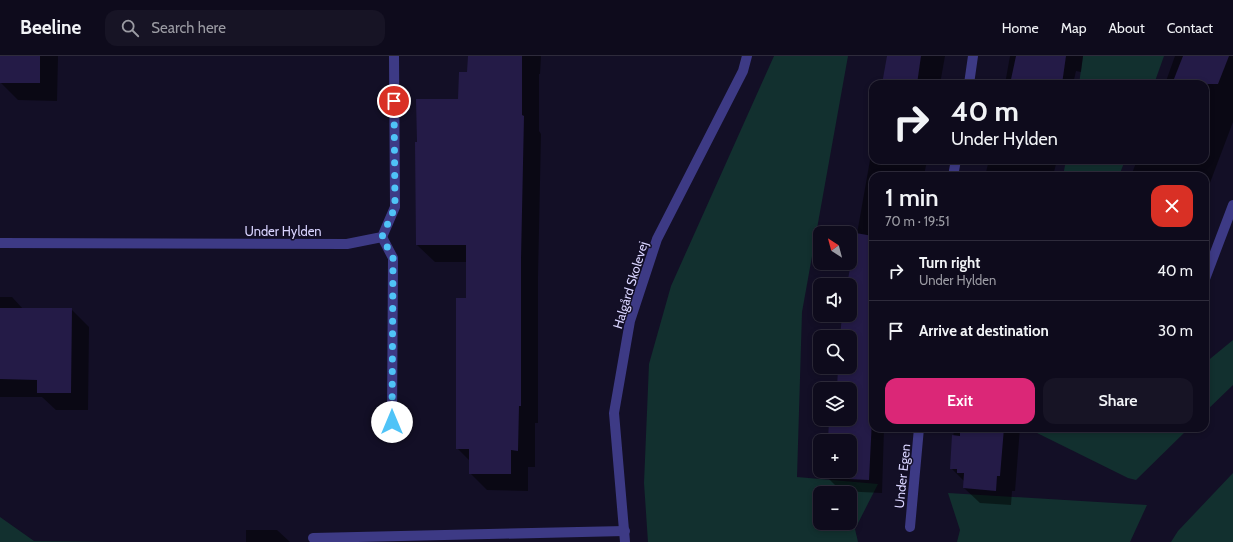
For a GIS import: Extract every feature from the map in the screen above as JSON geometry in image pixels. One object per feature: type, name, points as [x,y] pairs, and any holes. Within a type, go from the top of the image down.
[{"type":"street","points":[[392,422],[393,258],[382,237],[395,207],[394,56]]},
{"type":"street","name":"Halgård Skolevej","points":[[625,542],[614,413],[630,321],[657,239],[743,71],[747,56]]},
{"type":"street","points":[[969,80],[973,56]]},
{"type":"street","points":[[1209,268],[1233,205]]},
{"type":"street","name":"Under Hylden","points":[[0,243],[347,244],[382,237]]},
{"type":"street","name":"Under Egen","points":[[910,527],[920,432]]},
{"type":"street","points":[[313,538],[624,530]]},
{"type":"green space","points":[[774,56],[848,56],[817,226],[813,226],[813,251],[802,312],[797,477],[878,484],[857,525],[857,486],[813,486],[813,530],[855,530],[858,542],[648,542],[644,483],[649,364],[671,286]]},
{"type":"green space","points":[[1083,56],[1164,56],[1155,80],[1080,80]]},
{"type":"green space","points":[[1065,164],[1124,164],[1120,172],[1064,172]]},
{"type":"green space","points":[[1233,340],[1233,385],[1209,408],[1209,360]]},
{"type":"green space","points":[[1035,432],[1185,432],[1136,480],[1128,478]]},
{"type":"green space","points":[[1233,473],[1233,542],[1171,542],[1178,531]]},
{"type":"green space","points":[[948,493],[1147,505],[1130,542],[957,542],[960,530]]},
{"type":"green space","points":[[0,517],[34,541],[112,542],[0,542]]},
{"type":"building","points":[[0,56],[40,56],[40,83],[0,83]]},
{"type":"building","points":[[468,56],[522,56],[522,115],[524,116],[521,259],[521,406],[519,406],[518,451],[511,450],[511,474],[469,474],[469,449],[456,449],[456,298],[466,298],[466,245],[416,245],[416,99],[458,99],[459,72],[467,72]]},
{"type":"building","points":[[887,56],[921,56],[918,80],[883,80]]},
{"type":"building","points":[[1016,56],[1066,56],[1063,80],[1011,80]]},
{"type":"building","points":[[1183,56],[1229,56],[1218,84],[1209,84],[1209,80],[1174,80]]},
{"type":"building","points":[[857,233],[869,235],[869,432],[871,432],[869,480],[827,478],[857,478],[857,434],[828,434],[829,426],[857,426],[857,382],[837,382],[838,374],[857,374],[857,330],[841,330],[841,322],[857,322],[857,278],[848,278],[850,270],[857,270]]},
{"type":"building","points":[[0,308],[72,308],[71,393],[37,393],[37,380],[0,379]]},
{"type":"building","points":[[960,432],[1004,432],[1000,476],[997,476],[996,491],[963,488],[964,473],[957,473],[957,469],[950,469],[952,435],[960,436]]},
{"type":"route","points":[[392,422],[393,258],[382,237],[395,207],[394,101]]}]
